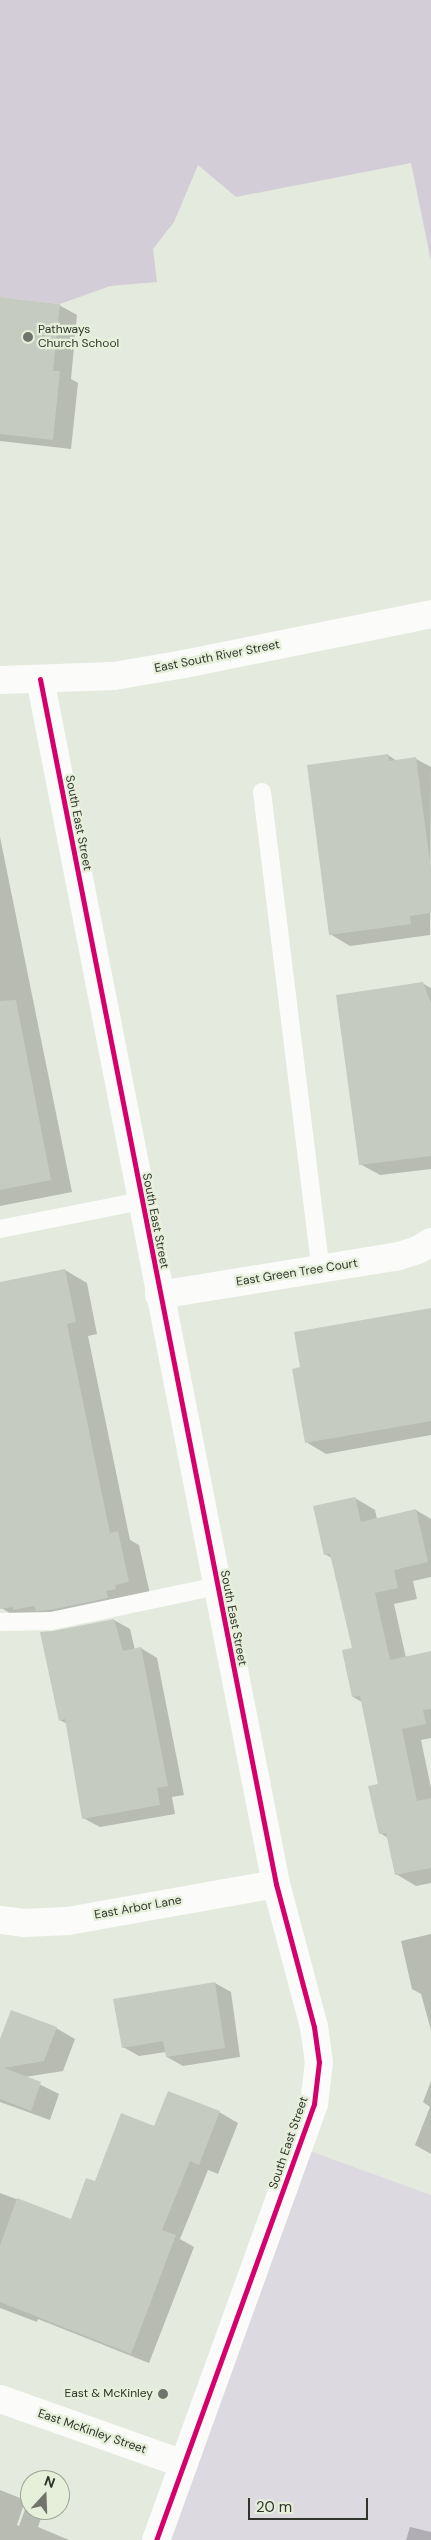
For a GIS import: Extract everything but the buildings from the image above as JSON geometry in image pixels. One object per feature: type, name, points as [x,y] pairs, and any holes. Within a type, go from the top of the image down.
[{"type":"street","name":"East South River Street","points":[[0,680],[114,676],[184,664],[431,614]]},
{"type":"street","name":"South East Street","points":[[40,679],[159,1296],[276,1884],[314,2027],[319,2062],[314,2104],[156,2540]]},
{"type":"street","name":"East Green Tree Court","points":[[159,1296],[399,1256],[418,1250],[431,1242]]},
{"type":"street","name":"East Arbor Lane","points":[[0,1920],[24,1923],[68,1921],[276,1884]]},
{"type":"street","name":"East McKinley Street","points":[[0,2399],[184,2464]]},
{"type":"lane","points":[[262,792],[320,1270]]},
{"type":"lane","points":[[0,1228],[141,1201]]},
{"type":"lane","points":[[0,1622],[51,1621],[150,1598],[217,1586]]},
{"type":"shaded area","points":[[0,0],[431,0],[431,261],[411,163],[236,197],[198,165],[174,222],[153,249],[157,282],[110,286],[60,304],[0,297]]},
{"type":"shaded area","points":[[299,2147],[431,2195],[431,2540],[154,2540]]},
{"type":"cycle path","points":[[40,679],[276,1884],[314,2027],[319,2062],[314,2104],[156,2540]]},
{"type":"place","name":"Pathways Church School","points":[[28,337]]},
{"type":"place","name":"East & McKinley","points":[[163,2394]]}]
